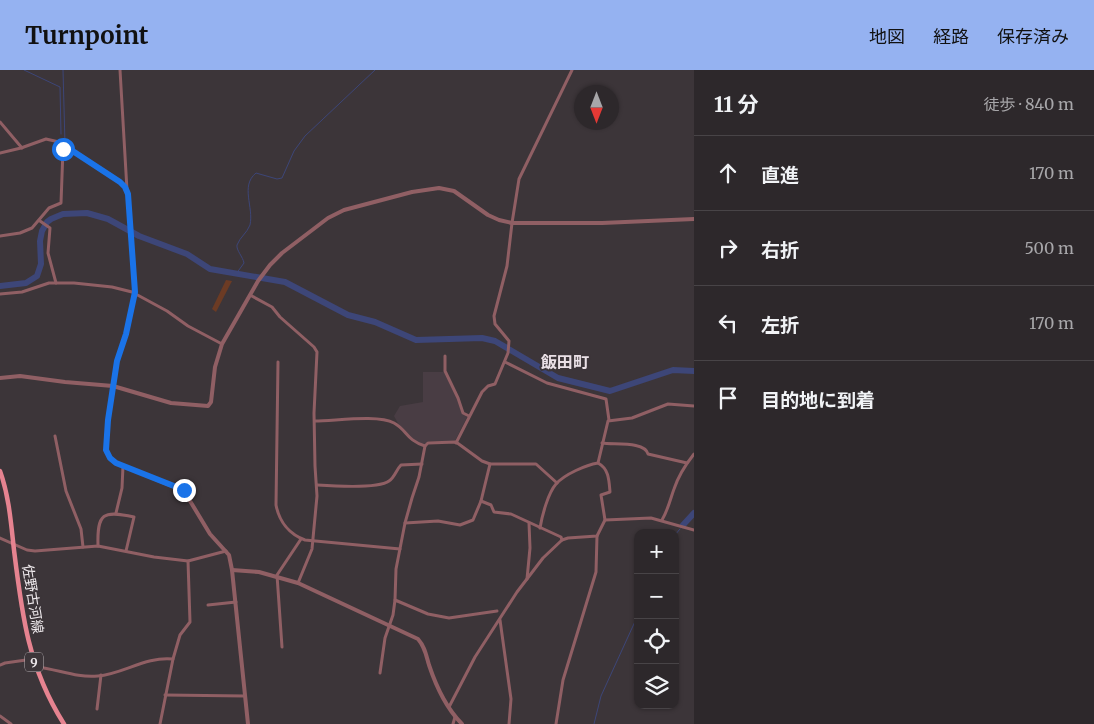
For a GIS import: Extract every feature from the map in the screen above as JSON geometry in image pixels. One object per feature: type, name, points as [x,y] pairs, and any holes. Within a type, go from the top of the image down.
[{"type":"main road","name":"佐野古河線","points":[[0,471],[6,493],[22,613],[33,659],[51,701],[64,724]]},
{"type":"street","points":[[120,70],[135,292],[113,386],[106,450],[110,458],[122,466],[184,490],[210,534],[229,556],[236,602],[248,724]]},
{"type":"street","points":[[456,442],[482,392],[488,386],[495,384],[508,354],[509,344],[507,338],[495,324],[494,316],[507,266],[520,174],[572,70]]},
{"type":"street","points":[[0,122],[22,148]]},
{"type":"street","points":[[0,153],[22,148],[46,139],[60,143],[120,182],[127,190]]},
{"type":"street","points":[[0,236],[27,231],[41,222],[49,208],[61,202],[63,149],[60,143]]},
{"type":"street","points":[[0,378],[16,376],[113,386],[171,403],[208,406],[211,402],[215,367],[222,344],[249,295],[270,265],[282,253],[328,218],[344,210],[412,192],[439,188],[454,191],[488,215],[512,223],[602,223],[694,219]]},
{"type":"street","points":[[41,222],[50,228],[48,253],[56,283]]},
{"type":"street","points":[[0,294],[22,292],[45,283],[74,283],[112,287],[135,292],[188,326],[222,344]]},
{"type":"street","points":[[249,295],[272,306],[280,317],[314,347],[317,352],[314,386],[317,485],[310,554],[298,583]]},
{"type":"street","points":[[446,356],[446,371],[463,413],[469,416]]},
{"type":"street","points":[[278,362],[276,505],[284,524],[301,539],[400,549]]},
{"type":"street","points":[[505,362],[547,383],[606,399],[609,420],[598,463]]},
{"type":"street","points":[[609,420],[632,418],[650,409],[668,404],[694,406]]},
{"type":"street","points":[[315,421],[382,419],[395,423],[410,440],[425,446]]},
{"type":"street","points":[[55,436],[66,491],[81,528],[83,547]]},
{"type":"street","points":[[380,673],[385,638],[395,600],[396,568],[405,523],[422,464],[425,446],[428,443],[456,442],[482,462],[490,464],[536,464],[557,483]]},
{"type":"street","points":[[602,443],[642,446],[647,450],[648,454],[687,463]]},
{"type":"street","points":[[662,520],[674,489],[687,463],[694,454]]},
{"type":"street","points":[[540,528],[544,512],[557,483],[586,465],[598,463]]},
{"type":"street","points":[[556,724],[563,680],[596,572],[597,536],[600,534],[606,520],[601,495],[610,492],[607,472],[598,463]]},
{"type":"street","points":[[317,485],[352,486],[379,484],[391,480],[401,465],[422,464]]},
{"type":"street","points":[[405,523],[438,521],[460,526],[473,520],[481,501],[490,464]]},
{"type":"street","points":[[116,513],[122,488],[122,466]]},
{"type":"street","points":[[481,501],[491,505],[494,512],[511,514],[561,537],[562,540]]},
{"type":"street","points":[[98,546],[98,526],[100,520],[104,516],[116,513],[134,517],[126,551]]},
{"type":"street","points":[[606,520],[651,518],[694,530]]},
{"type":"street","points":[[527,580],[530,548],[529,523]]},
{"type":"street","points":[[448,708],[475,657],[543,558],[562,540],[597,536]]},
{"type":"street","points":[[0,538],[27,550],[35,551],[98,546],[154,557],[188,561],[226,551]]},
{"type":"street","points":[[282,647],[277,577],[282,566],[301,539]]},
{"type":"street","points":[[160,724],[173,659],[180,636],[190,622],[188,561]]},
{"type":"street","points":[[232,570],[254,571],[298,583],[390,624],[418,639],[422,643],[429,665],[448,708],[462,724]]},
{"type":"street","points":[[395,600],[428,614],[449,618],[497,611]]},
{"type":"street","points":[[208,605],[236,602]]},
{"type":"street","points":[[500,620],[511,699],[509,724]]},
{"type":"street","points":[[0,665],[33,659]]},
{"type":"street","points":[[36,667],[78,676],[101,676],[146,661],[173,659]]},
{"type":"street","points":[[97,709],[101,676]]},
{"type":"street","points":[[165,695],[245,696]]},
{"type":"street","points":[[0,716],[11,724]]},
{"type":"street","points":[[453,724],[455,716]]},
{"type":"shaded area","points":[[226,280],[232,281],[216,312],[212,309]]},
{"type":"shaded area","points":[[423,372],[444,372],[457,398],[462,414],[467,417],[455,441],[428,441],[425,444],[417,442],[400,427],[394,416],[400,406],[423,402]]},
{"type":"waterway","points":[[24,70],[60,87],[61,134]]},
{"type":"waterway","points":[[63,70],[65,144]]},
{"type":"waterway","points":[[236,274],[244,263],[237,245],[250,225],[248,190],[251,178],[256,173],[277,179],[282,178],[294,151],[305,136],[375,70]]},
{"type":"waterway","points":[[65,148],[65,160]]},
{"type":"waterway","points":[[0,286],[26,283],[37,276],[41,264],[40,241],[42,231],[47,222],[63,214],[87,213],[108,219],[139,236],[187,254],[210,269],[285,282],[348,315],[375,322],[416,340],[482,338],[495,341],[558,378],[610,391],[673,370],[694,371]]},
{"type":"waterway","points":[[683,525],[694,513]]},
{"type":"waterway","points":[[594,724],[601,696],[636,619]]},
{"type":"district","name":"飯田町","points":[[565,362]]},
{"type":"route","points":[[63,149],[62,144],[120,182],[128,194],[135,292],[126,334],[117,361],[108,420],[107,453],[110,458],[122,466],[184,490]]}]
